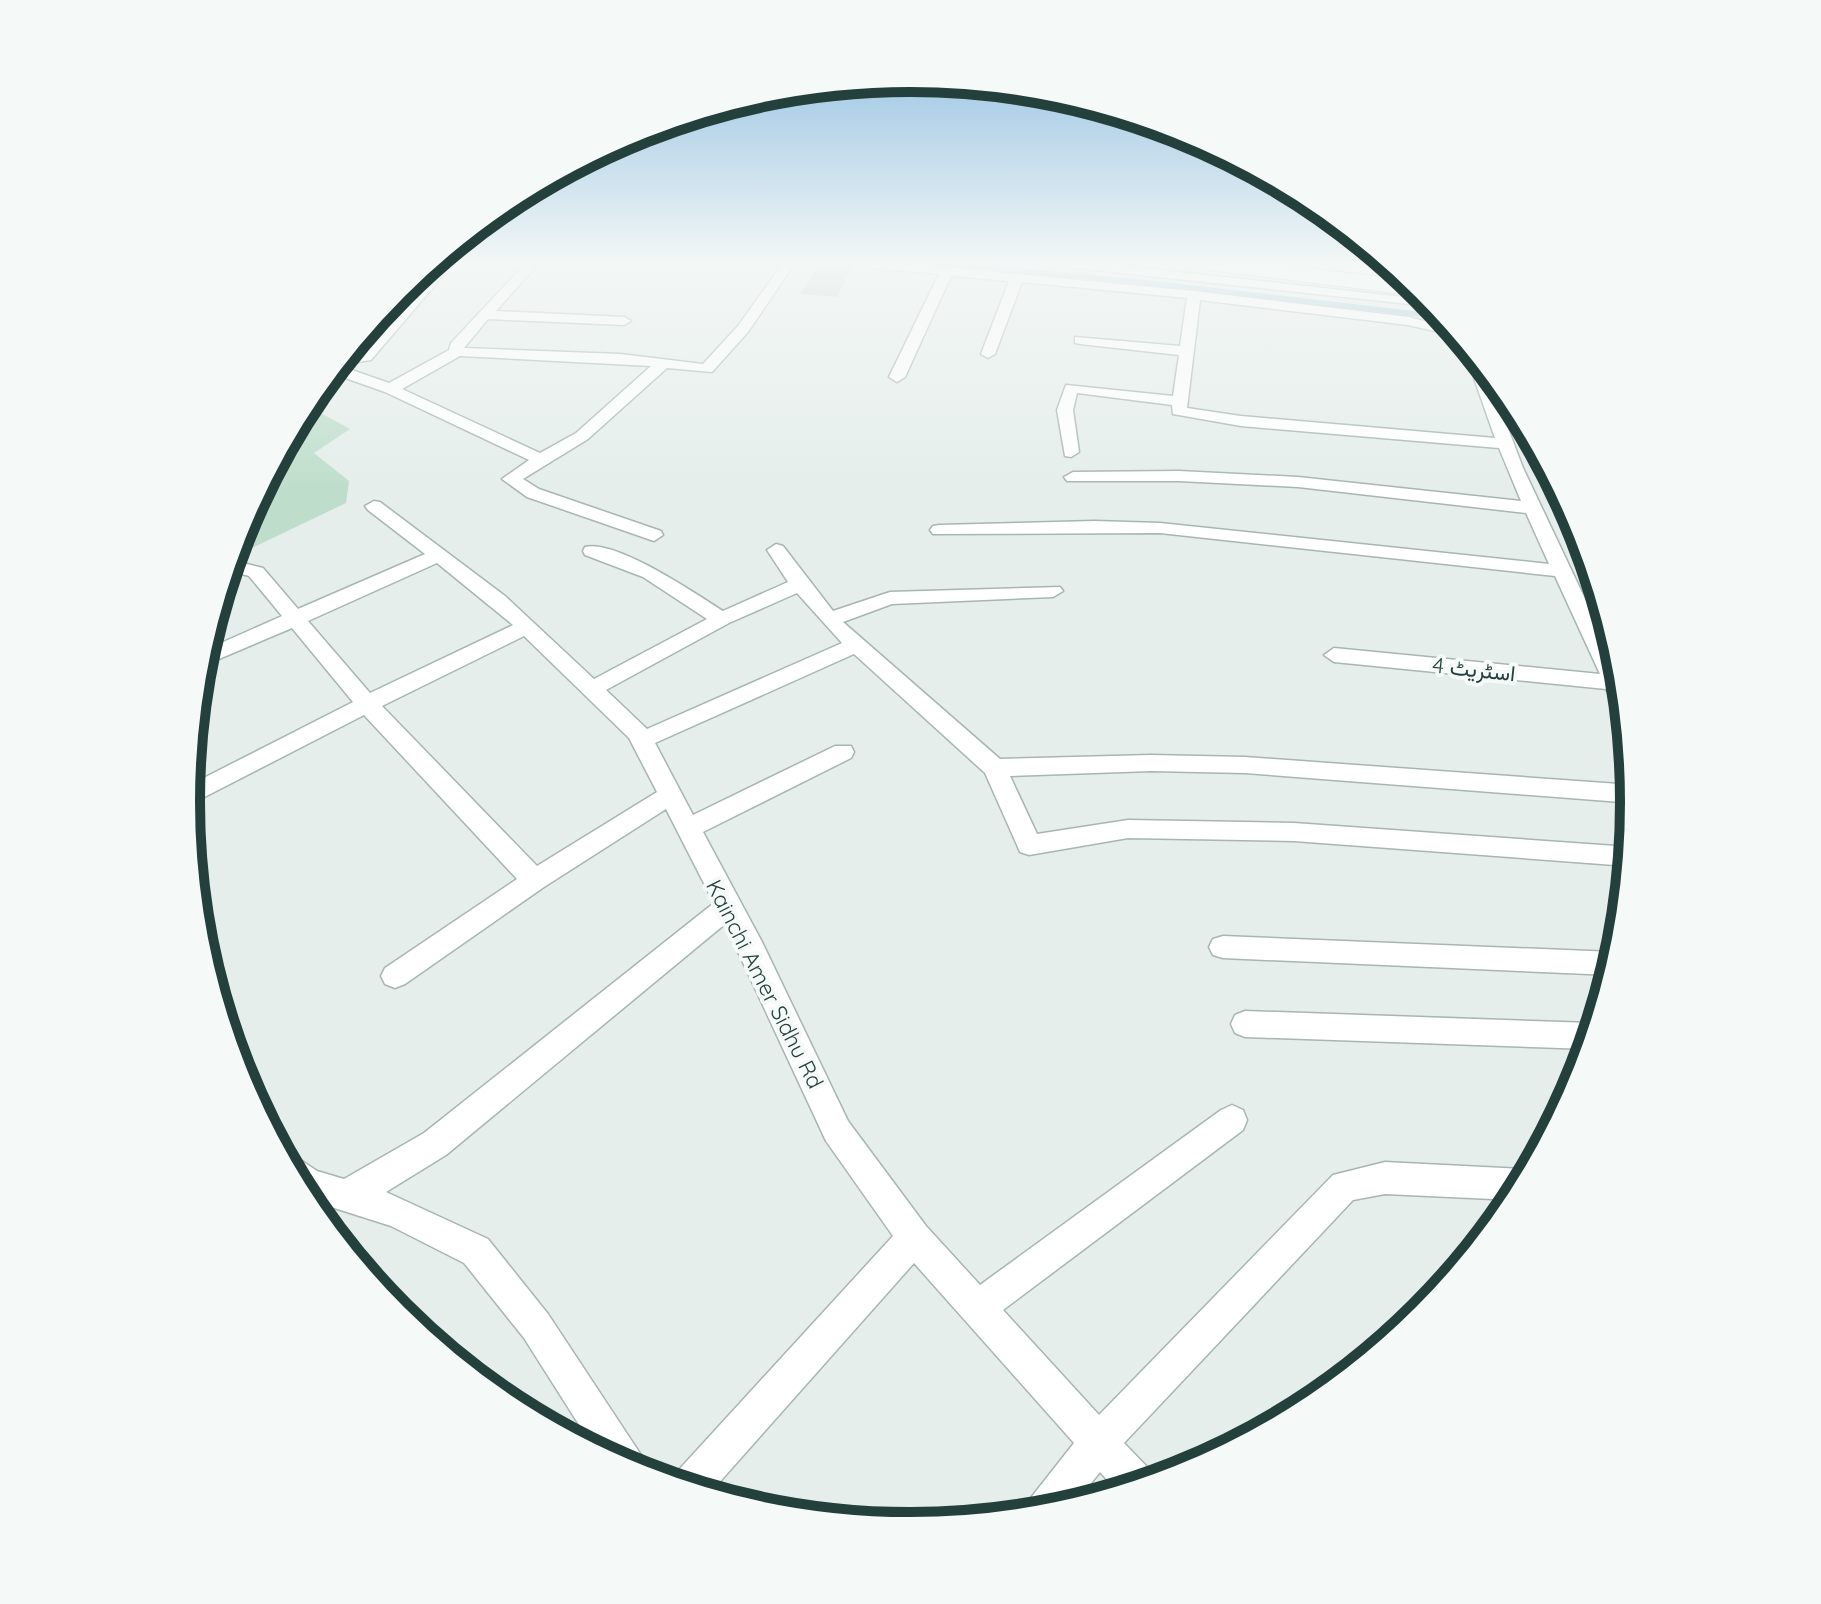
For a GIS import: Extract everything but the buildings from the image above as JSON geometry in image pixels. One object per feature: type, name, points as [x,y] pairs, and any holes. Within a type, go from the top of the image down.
[{"type":"street","points":[[356,359],[366,357],[383,338]]},
{"type":"street","points":[[457,352],[456,346],[464,338]]},
{"type":"street","points":[[390,389],[457,352],[620,358],[707,369],[735,338]]},
{"type":"street","points":[[897,377],[915,338]]},
{"type":"street","points":[[988,354],[994,338]]},
{"type":"street","points":[[1188,338],[1179,411],[1241,421],[1505,444]]},
{"type":"street","points":[[1080,340],[1186,351]]},
{"type":"street","points":[[654,535],[533,493],[511,479],[582,436],[664,363]]},
{"type":"street","points":[[345,373],[390,389],[541,460]]},
{"type":"street","points":[[1483,382],[1532,508],[1608,671]]},
{"type":"street","points":[[1071,452],[1065,410],[1071,388],[1180,401]]},
{"type":"street","points":[[1073,477],[1179,476],[1298,482],[1532,508]]},
{"type":"street","name":"Kainchi Amer Sidhu Rd","points":[[374,506],[498,600],[642,740],[758,962],[837,1131],[914,1238],[1130,1477]]},
{"type":"street","points":[[939,530],[1095,526],[1160,528],[1561,571]]},
{"type":"street","points":[[776,550],[800,584],[856,645],[995,768],[1029,845],[1128,829],[1294,832],[1618,855]]},
{"type":"street","points":[[592,551],[650,573],[722,619]]},
{"type":"street","points":[[216,653],[439,555]]},
{"type":"street","points":[[240,568],[256,572],[367,704],[535,880]]},
{"type":"street","points":[[592,689],[722,619],[800,584]]},
{"type":"street","points":[[830,619],[890,598],[1053,591]]},
{"type":"street","points":[[201,790],[526,627]]},
{"type":"street","points":[[642,740],[856,645]]},
{"type":"street","name":"اسٹریٹ 4","points":[[1334,655],[1610,683]]},
{"type":"street","points":[[687,829],[843,752]]},
{"type":"street","points":[[995,768],[1151,763],[1245,765],[1620,793]]},
{"type":"street","points":[[395,976],[535,880],[670,795]]},
{"type":"street","points":[[344,1195],[371,1183],[435,1144],[728,907]]},
{"type":"street","points":[[1223,947],[1602,963]]},
{"type":"street","points":[[1245,1024],[1581,1036]]},
{"type":"street","points":[[977,1308],[1232,1120]]},
{"type":"street","points":[[1057,1496],[1099,1442],[1344,1186],[1385,1178],[1508,1184]]},
{"type":"street","points":[[314,1186],[396,1211],[476,1251],[536,1326],[615,1447]]},
{"type":"street","points":[[697,1479],[914,1238]]},
{"type":"green space","points":[[318,411],[350,429],[314,453],[349,481],[346,503],[247,550],[274,488]]}]
